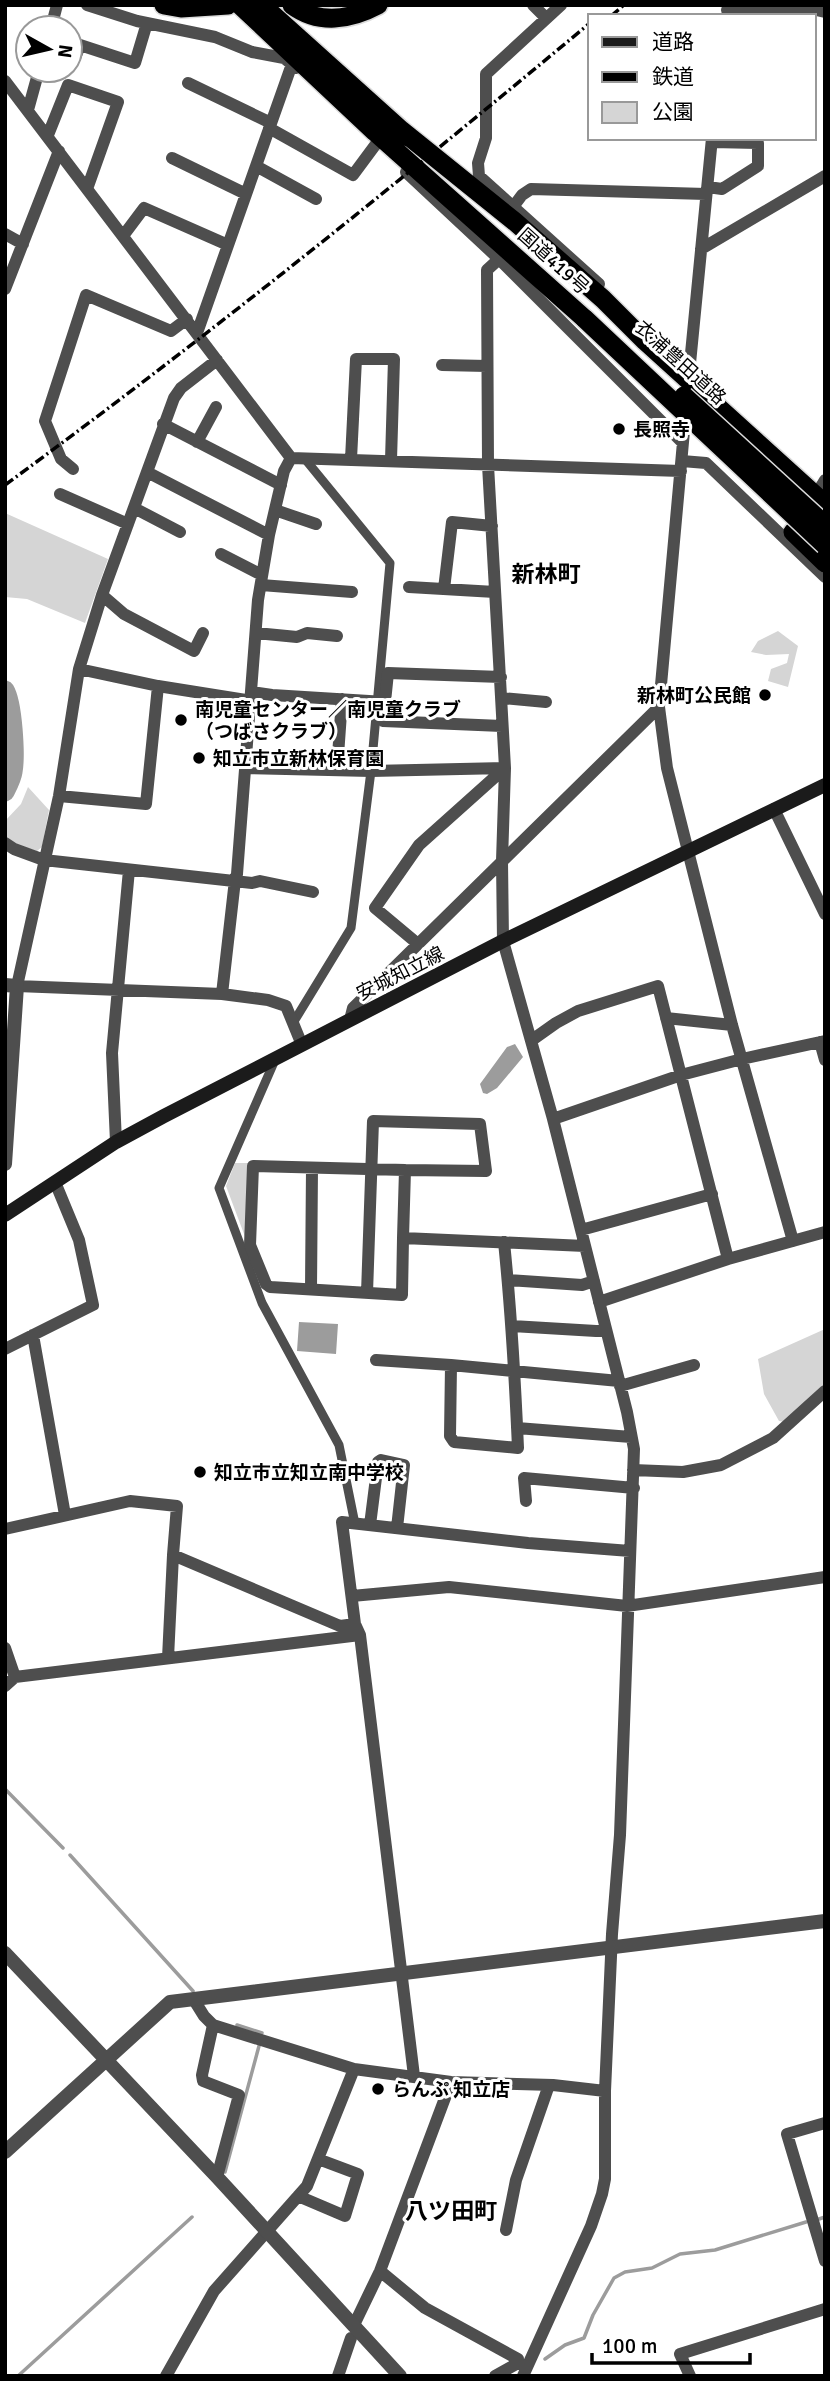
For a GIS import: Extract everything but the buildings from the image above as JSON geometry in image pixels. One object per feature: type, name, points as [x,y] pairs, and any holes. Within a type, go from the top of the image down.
[{"type":"highway","points":[[164,5],[181,8],[228,5]]},
{"type":"highway","name":"国道419号","points":[[240,5],[585,319],[610,357],[825,563]]},
{"type":"highway","name":"国道419号","points":[[262,5],[401,130],[524,230],[603,299],[688,381],[822,493]]},
{"type":"highway","points":[[292,5],[315,17],[330,19],[359,14],[378,5]]},
{"type":"highway","name":"国道419号","points":[[401,130],[501,244]]},
{"type":"highway","name":"衣浦豊田道路","points":[[501,244],[825,525]]},
{"type":"highway","name":"衣浦豊田道路","points":[[585,319],[825,545]]},
{"type":"main road","name":"安城知立線","points":[[7,1211],[117,1142],[350,1020],[503,941],[825,785]]},
{"type":"street","points":[[87,5],[147,23],[215,37],[252,52],[284,58],[376,144],[501,244],[683,443]]},
{"type":"street","points":[[533,5],[546,18]]},
{"type":"street","points":[[561,5],[486,74],[486,138],[478,163],[479,176],[579,264],[639,326],[645,341]]},
{"type":"street","points":[[726,10],[803,8],[825,12]]},
{"type":"street","points":[[84,46],[135,64],[147,23]]},
{"type":"street","points":[[197,333],[292,64]]},
{"type":"street","points":[[5,81],[291,458],[488,465],[706,464],[825,577]]},
{"type":"street","points":[[188,83],[270,126],[353,175],[376,144]]},
{"type":"street","points":[[28,110],[35,84]]},
{"type":"street","points":[[48,135],[68,85],[118,102],[87,189]]},
{"type":"street","points":[[513,207],[522,195],[531,189],[707,191],[722,189],[758,166],[758,143],[712,140],[707,191],[701,249],[688,381],[659,708],[667,768],[732,1025],[793,1241]]},
{"type":"street","points":[[5,289],[59,151]]},
{"type":"street","points":[[172,158],[246,194]]},
{"type":"street","points":[[256,166],[316,199]]},
{"type":"street","points":[[701,249],[825,176]]},
{"type":"street","points":[[123,236],[144,208],[228,245]]},
{"type":"street","points":[[5,234],[23,244]]},
{"type":"street","points":[[501,244],[487,270],[487,366],[488,465],[505,768],[503,941],[553,1119],[620,1383],[631,1437],[634,1470],[620,1835],[605,2091],[605,2171],[602,2193],[591,2226],[526,2370]]},
{"type":"street","points":[[73,469],[61,459],[45,421],[86,295],[171,331],[187,319]]},
{"type":"street","points":[[351,459],[356,359],[394,359],[391,460]]},
{"type":"street","points":[[5,1164],[11,985],[59,796],[79,669],[102,595],[174,398],[181,388],[217,360]]},
{"type":"street","points":[[442,365],[487,366]]},
{"type":"street","points":[[197,442],[216,407]]},
{"type":"street","points":[[163,424],[281,485]]},
{"type":"street","points":[[222,994],[237,874],[262,580],[284,471],[291,458]]},
{"type":"street","points":[[293,1023],[351,928],[381,702],[390,563],[305,459]]},
{"type":"street","points":[[147,472],[269,536]]},
{"type":"street","points":[[60,494],[128,524]]},
{"type":"street","points":[[134,508],[180,531]]},
{"type":"street","points":[[275,510],[316,524]]},
{"type":"street","points":[[444,589],[452,522],[492,526]]},
{"type":"street","points":[[221,554],[262,580],[352,592]]},
{"type":"street","points":[[410,587],[495,592]]},
{"type":"street","points":[[102,595],[124,614],[194,651],[203,633]]},
{"type":"street","points":[[256,633],[297,637],[307,633],[337,636]]},
{"type":"street","points":[[79,669],[158,686],[251,696],[381,702]]},
{"type":"street","points":[[501,677],[388,673],[381,702],[383,721],[502,726]]},
{"type":"street","points":[[59,796],[146,804],[158,686]]},
{"type":"street","points":[[502,698],[547,702]]},
{"type":"street","points":[[337,770],[342,699]]},
{"type":"street","points":[[350,1020],[353,1009],[659,708]]},
{"type":"street","points":[[246,768],[371,771],[505,768]]},
{"type":"street","points":[[418,944],[375,908],[419,845],[505,768]]},
{"type":"street","points":[[774,809],[825,914]]},
{"type":"street","points":[[5,843],[44,860],[252,883],[260,881],[313,892]]},
{"type":"street","points":[[117,1142],[112,1053],[129,870]]},
{"type":"street","points":[[11,985],[222,994],[278,1002],[286,1006],[302,1045]]},
{"type":"street","points":[[532,1040],[578,1011],[659,986],[728,1259]]},
{"type":"street","points":[[666,1018],[732,1025]]},
{"type":"street","points":[[553,1119],[681,1075],[822,1041],[825,1060]]},
{"type":"street","points":[[275,1060],[219,1188],[262,1304],[339,1445],[355,1524]]},
{"type":"street","points":[[367,1293],[370,1169],[373,1121],[480,1124],[486,1171],[405,1170],[370,1169],[312,1168],[253,1166],[250,1245],[266,1284],[270,1287],[311,1289],[367,1293],[402,1295],[405,1170]]},
{"type":"street","points":[[311,1289],[312,1168]]},
{"type":"street","points":[[5,1349],[93,1305],[79,1240],[55,1182]]},
{"type":"street","points":[[581,1230],[712,1194]]},
{"type":"street","points":[[599,1302],[728,1259],[825,1232]]},
{"type":"street","points":[[403,1238],[585,1246]]},
{"type":"street","points":[[451,1365],[450,1436],[454,1442],[518,1448],[505,1242]]},
{"type":"street","points":[[508,1280],[582,1284],[594,1281]]},
{"type":"street","points":[[512,1326],[596,1331],[606,1329]]},
{"type":"street","points":[[33,1335],[65,1515]]},
{"type":"street","points":[[376,1360],[620,1383],[694,1365]]},
{"type":"street","points":[[634,1470],[683,1472],[721,1465],[774,1438],[825,1391]]},
{"type":"street","points":[[517,1428],[631,1437]]},
{"type":"street","points":[[370,1525],[378,1462],[382,1460],[404,1465],[397,1528]]},
{"type":"street","points":[[526,1501],[524,1478],[634,1488]]},
{"type":"street","points":[[5,1529],[130,1501],[177,1506],[168,1658]]},
{"type":"street","points":[[414,2076],[403,1973],[342,1522],[528,1543],[630,1551]]},
{"type":"street","points":[[173,1555],[340,1626],[358,1630]]},
{"type":"street","points":[[352,1596],[449,1587],[627,1606],[825,1577]]},
{"type":"street","points":[[5,1648],[10,1681],[358,1630]]},
{"type":"street","points":[[5,2152],[170,2002],[825,1921]]},
{"type":"street","points":[[5,1953],[267,2231],[352,2332],[400,2376]]},
{"type":"street","points":[[194,2000],[204,2016],[214,2025],[354,2069],[451,2082],[549,2085],[605,2091]]},
{"type":"street","points":[[214,2025],[202,2075],[203,2081],[239,2095],[217,2177]]},
{"type":"street","points":[[166,2376],[214,2291],[307,2186],[354,2069]]},
{"type":"street","points":[[338,2376],[352,2332],[380,2271],[451,2082]]},
{"type":"street","points":[[506,2230],[516,2180],[549,2085]]},
{"type":"street","points":[[825,2123],[787,2134],[825,2261]]},
{"type":"street","points":[[298,2196],[345,2216],[359,2178],[358,2174],[318,2159]]},
{"type":"street","points":[[380,2271],[425,2308],[518,2359],[526,2370]]},
{"type":"street","points":[[690,2376],[680,2354],[825,2309]]},
{"type":"street","points":[[495,2376],[526,2370]]},
{"type":"green space","points":[[5,513],[108,559],[85,623],[27,599],[5,597]]},
{"type":"green space","points":[[778,631],[798,646],[788,687],[768,681],[771,669],[787,663],[789,654],[766,655],[751,652],[758,641]]},
{"type":"green space","points":[[28,787],[49,810],[42,847],[37,851],[14,844],[5,836],[5,821],[21,804]]},
{"type":"green space","points":[[235,1163],[249,1163],[247,1242],[226,1186]]},
{"type":"green space","points":[[825,1329],[825,1387],[785,1422],[779,1421],[764,1394],[758,1359]]},
{"type":"shaded area","points":[[515,1044],[523,1057],[497,1088],[487,1094],[483,1093],[480,1084],[507,1047]]},
{"type":"shaded area","points":[[299,1322],[338,1324],[336,1354],[297,1351]]},
{"type":"waterway","points":[[5,690],[12,717],[14,754],[12,775],[5,792]]},
{"type":"waterway","points":[[5,1789],[63,1848]]},
{"type":"waterway","points":[[70,1855],[193,1991]]},
{"type":"waterway","points":[[237,2025],[262,2033]]},
{"type":"waterway","points":[[225,2172],[259,2046]]},
{"type":"waterway","points":[[18,2376],[192,2217]]},
{"type":"waterway","points":[[819,2219],[825,2217]]},
{"type":"waterway","points":[[545,2359],[565,2345],[584,2338],[593,2315],[614,2278],[625,2272],[652,2268],[680,2254],[715,2250],[806,2222]]},
{"type":"railway","points":[[613,14],[624,5]]},
{"type":"railway","points":[[5,485],[301,258],[588,25]]},
{"type":"place","name":"長照寺","points":[[619,429]]},
{"type":"place","name":"新林町公民館","points":[[765,695]]},
{"type":"place","name":"南児童センター／南児童クラブ （つばさクラブ）","points":[[181,720]]},
{"type":"place","name":"知立市立新林保育園","points":[[199,758]]},
{"type":"place","name":"知立市立知立南中学校","points":[[200,1472]]},
{"type":"place","name":"らんぷ 知立店","points":[[378,2089]]},
{"type":"district","name":"新林町","points":[[546,574]]},
{"type":"district","name":"八ツ田町","points":[[451,2211]]}]
